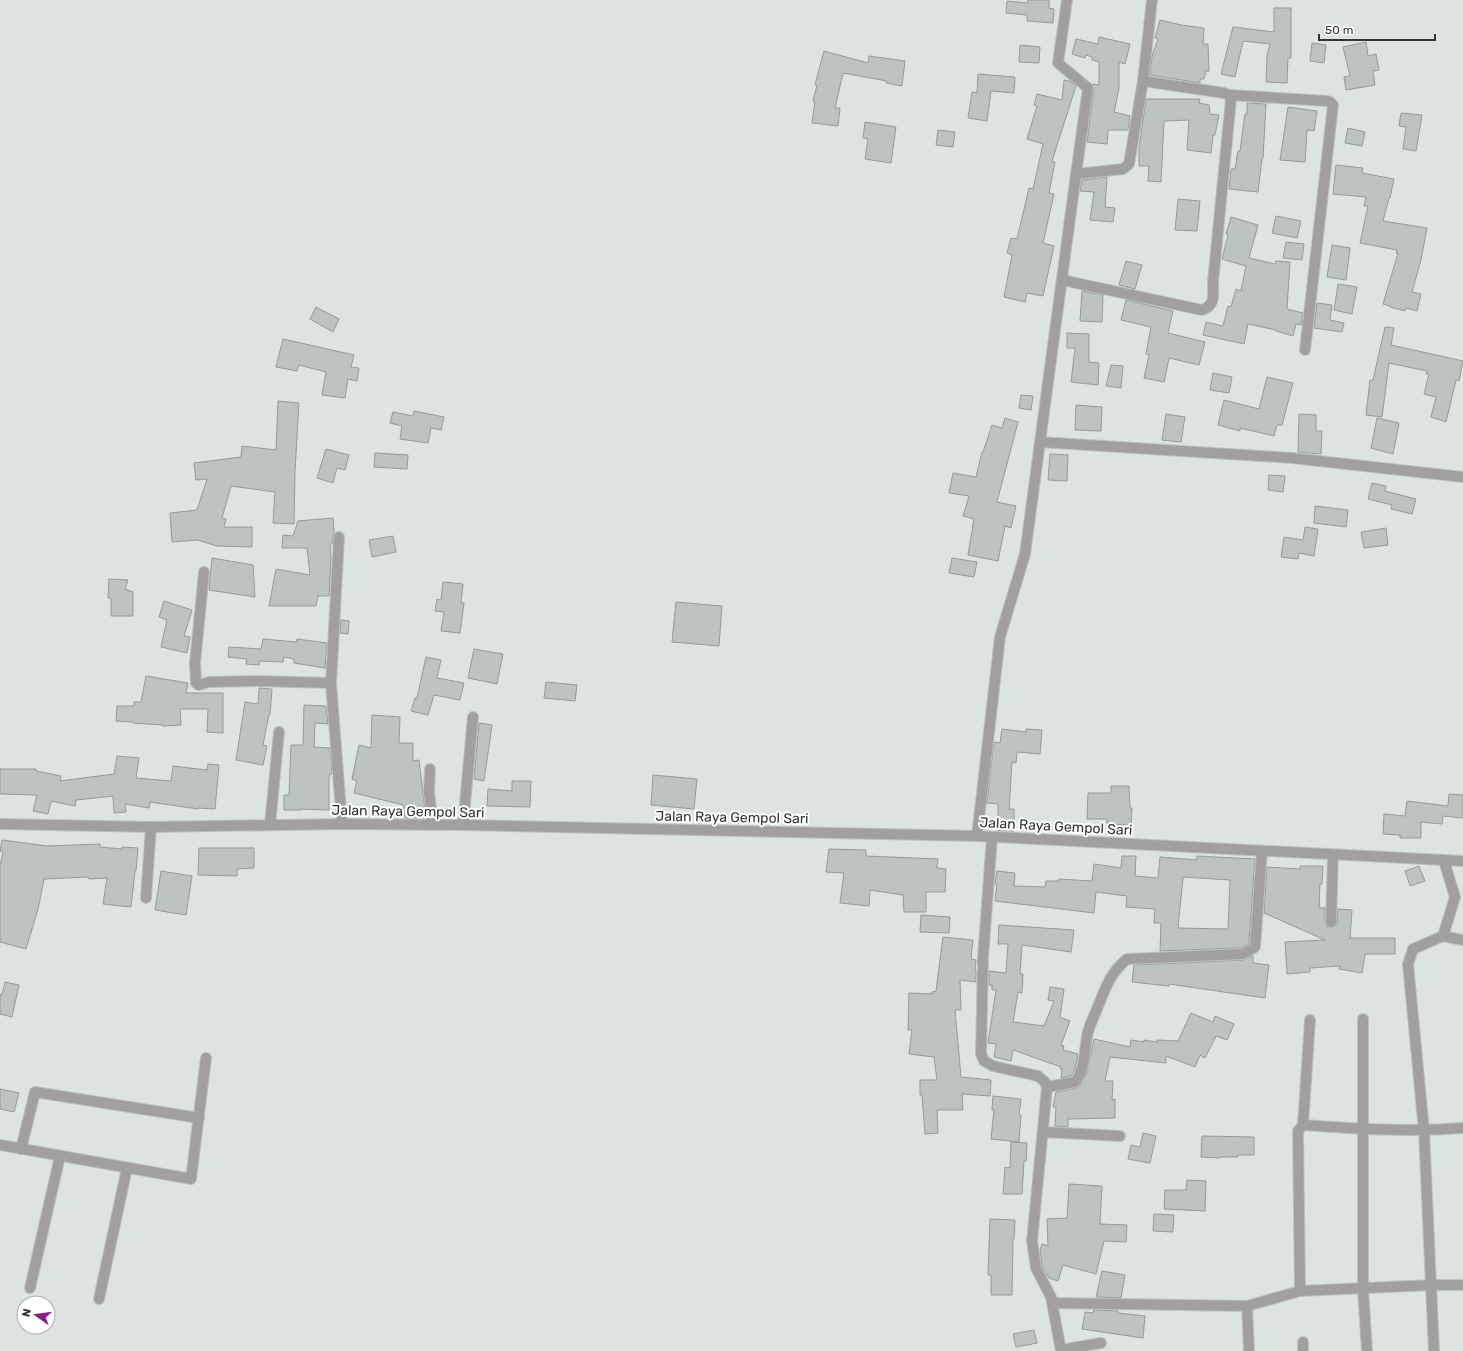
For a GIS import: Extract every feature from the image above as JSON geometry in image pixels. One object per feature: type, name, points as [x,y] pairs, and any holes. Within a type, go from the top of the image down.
[{"type":"street","points":[[977,836],[1000,637],[1024,554],[1088,88],[1058,63],[1067,0]]},
{"type":"street","points":[[1076,174],[1123,169],[1129,164],[1143,81],[1152,0]]},
{"type":"street","points":[[1143,81],[1229,95],[1330,102],[1332,105],[1305,350]]},
{"type":"street","points":[[1062,280],[1202,310],[1209,308],[1213,301],[1213,282],[1231,103],[1229,95]]},
{"type":"street","points":[[1040,442],[1292,458],[1463,477]]},
{"type":"street","points":[[339,537],[331,683],[342,824]]},
{"type":"street","points":[[204,572],[194,663],[196,683],[199,685],[209,682],[258,681],[331,683]]},
{"type":"street","points":[[463,825],[473,717]]},
{"type":"street","points":[[270,824],[279,732]]},
{"type":"street","points":[[430,769],[429,792],[433,825]]},
{"type":"street","name":"Jalan Raya Gempol Sari","points":[[0,824],[151,828],[270,824],[463,825],[977,836],[1463,862]]},
{"type":"street","points":[[146,898],[151,828]]},
{"type":"street","points":[[992,837],[983,958],[981,1054],[984,1061],[993,1066],[1038,1076],[1047,1087],[1032,1241],[1036,1268],[1051,1297],[1061,1350],[1101,1343]]},
{"type":"street","points":[[1047,1087],[1075,1082],[1077,1079],[1080,1073],[1088,1032],[1110,978],[1117,967],[1127,958],[1243,954],[1256,946],[1262,851]]},
{"type":"street","points":[[1331,922],[1333,855]]},
{"type":"street","points":[[1443,936],[1455,897],[1444,861]]},
{"type":"street","points":[[1434,1351],[1424,1131],[1408,964],[1413,949],[1443,936],[1463,940]]},
{"type":"street","points":[[1364,1019],[1363,1289],[1367,1351]]},
{"type":"street","points":[[1300,1291],[1298,1131],[1303,1125],[1310,1020]]},
{"type":"street","points":[[0,1145],[191,1179],[206,1058]]},
{"type":"street","points":[[21,1149],[35,1092],[199,1118]]},
{"type":"street","points":[[1303,1125],[1364,1130],[1424,1131],[1463,1128]]},
{"type":"street","points":[[1043,1132],[1120,1136]]},
{"type":"street","points":[[30,1288],[60,1156]]},
{"type":"street","points":[[99,1299],[127,1168]]},
{"type":"street","points":[[1052,1303],[1248,1306],[1300,1291],[1463,1284]]},
{"type":"street","points":[[1248,1306],[1249,1351]]},
{"type":"building","points":[[1028,0],[1049,0],[1049,8],[1054,9],[1053,23],[1027,21],[1027,15],[1006,13],[1007,1],[1028,3]]},
{"type":"building","points":[[1274,8],[1291,8],[1291,58],[1288,58],[1287,83],[1266,82],[1267,55],[1270,44],[1243,41],[1235,77],[1221,74],[1233,27],[1274,32]]},
{"type":"building","points":[[1160,20],[1204,28],[1203,44],[1208,44],[1209,71],[1206,71],[1204,79],[1200,79],[1200,83],[1150,75],[1152,56],[1158,39],[1155,38]]},
{"type":"building","points":[[1099,37],[1130,44],[1125,64],[1119,62],[1119,88],[1114,112],[1130,116],[1128,130],[1108,130],[1107,144],[1087,142],[1094,89],[1093,84],[1099,85],[1099,62],[1092,60],[1092,57],[1086,55],[1085,58],[1072,54],[1076,39],[1098,44]]},
{"type":"building","points":[[1366,42],[1368,56],[1376,54],[1379,70],[1373,71],[1375,85],[1346,90],[1344,77],[1350,76],[1343,47]]},
{"type":"building","points":[[1312,43],[1326,45],[1324,63],[1310,61]]},
{"type":"building","points":[[1020,45],[1040,47],[1039,63],[1019,62]]},
{"type":"building","points":[[824,51],[868,63],[869,56],[905,61],[902,86],[886,83],[887,81],[843,73],[835,108],[840,108],[838,126],[812,123],[815,102],[813,101],[817,85],[815,85]]},
{"type":"building","points":[[978,74],[1015,77],[1014,93],[991,91],[987,121],[968,118],[972,92],[977,93]]},
{"type":"building","points":[[1064,80],[1070,81],[1076,86],[1052,161],[1055,162],[1049,193],[1054,194],[1043,243],[1054,246],[1043,296],[1027,293],[1025,302],[1004,297],[1012,255],[1007,253],[1011,238],[1017,239],[1029,188],[1033,189],[1043,144],[1027,139],[1037,106],[1034,105],[1037,94],[1062,100]]},
{"type":"building","points":[[1146,99],[1200,99],[1199,103],[1209,105],[1210,114],[1219,115],[1215,135],[1213,135],[1211,153],[1187,150],[1189,120],[1164,121],[1161,182],[1148,181],[1149,166],[1139,166],[1139,148]]},
{"type":"building","points":[[1247,103],[1266,104],[1263,158],[1258,192],[1229,189],[1231,169],[1235,169],[1238,151],[1240,151],[1245,114],[1247,114]]},
{"type":"building","points":[[1288,107],[1317,111],[1314,131],[1307,130],[1305,162],[1280,160]]},
{"type":"building","points":[[1401,113],[1422,115],[1416,151],[1403,149],[1406,127],[1399,126]]},
{"type":"building","points":[[865,122],[896,127],[891,163],[865,159],[868,139],[863,138]]},
{"type":"building","points":[[1348,128],[1365,132],[1362,146],[1345,143]]},
{"type":"building","points":[[938,130],[955,132],[953,147],[936,145]]},
{"type":"building","points":[[1336,165],[1363,168],[1362,173],[1394,179],[1383,221],[1427,228],[1421,260],[1412,292],[1421,294],[1417,311],[1406,308],[1405,311],[1383,304],[1398,253],[1396,253],[1397,250],[1360,243],[1368,206],[1364,206],[1366,197],[1333,194]]},
{"type":"building","points":[[1107,177],[1105,207],[1115,208],[1113,222],[1090,220],[1094,192],[1080,191],[1082,180]]},
{"type":"building","points":[[1178,199],[1200,201],[1197,231],[1175,230]]},
{"type":"building","points":[[1276,216],[1301,221],[1297,238],[1272,233]]},
{"type":"building","points":[[1231,217],[1258,225],[1249,258],[1275,264],[1276,261],[1290,262],[1287,309],[1303,313],[1301,325],[1296,324],[1293,336],[1276,330],[1248,324],[1244,344],[1203,335],[1206,322],[1223,326],[1228,306],[1231,307],[1236,289],[1241,291],[1246,266],[1222,259],[1228,235],[1226,234]]},
{"type":"building","points":[[1286,242],[1304,244],[1302,260],[1283,258]]},
{"type":"building","points":[[1332,245],[1350,248],[1346,280],[1327,277]]},
{"type":"building","points":[[1126,261],[1142,265],[1135,289],[1119,285]]},
{"type":"building","points":[[1338,284],[1357,287],[1352,314],[1334,310]]},
{"type":"building","points":[[1082,291],[1103,295],[1102,322],[1080,321]]},
{"type":"building","points":[[1126,300],[1173,311],[1168,333],[1205,342],[1199,365],[1169,358],[1164,382],[1144,378],[1149,355],[1146,354],[1151,327],[1121,320]]},
{"type":"building","points":[[1317,303],[1332,305],[1330,320],[1344,323],[1342,332],[1314,328]]},
{"type":"building","points":[[316,307],[339,319],[333,332],[310,319]]},
{"type":"building","points":[[1385,327],[1394,328],[1391,345],[1463,361],[1459,381],[1456,380],[1446,422],[1431,417],[1436,397],[1424,394],[1429,374],[1426,374],[1427,371],[1389,363],[1382,417],[1366,415],[1370,380],[1373,380]]},
{"type":"building","points":[[1067,333],[1089,334],[1089,362],[1099,363],[1098,385],[1071,382],[1075,348],[1067,348]]},
{"type":"building","points":[[283,339],[354,355],[351,367],[359,368],[357,381],[348,379],[345,398],[322,395],[326,372],[299,365],[297,371],[276,367]]},
{"type":"building","points":[[1111,365],[1123,366],[1121,388],[1106,386]]},
{"type":"building","points":[[1213,373],[1232,377],[1229,393],[1210,390]]},
{"type":"building","points":[[1267,377],[1293,383],[1282,425],[1277,425],[1274,436],[1240,428],[1240,431],[1218,425],[1224,400],[1259,409]]},
{"type":"building","points":[[1021,395],[1033,396],[1031,410],[1019,408]]},
{"type":"building","points":[[278,401],[299,403],[294,524],[273,523],[275,492],[231,486],[222,518],[226,519],[224,527],[252,527],[252,547],[217,546],[197,540],[172,542],[170,513],[197,510],[207,479],[196,480],[194,463],[241,457],[242,446],[276,450]]},
{"type":"building","points":[[1076,405],[1102,407],[1101,431],[1075,430]]},
{"type":"building","points":[[414,411],[444,417],[441,430],[431,428],[428,443],[400,439],[402,426],[390,423],[393,412],[413,416]]},
{"type":"building","points":[[1166,414],[1185,417],[1181,442],[1162,440]]},
{"type":"building","points":[[1299,414],[1316,415],[1316,431],[1322,431],[1321,454],[1298,452]]},
{"type":"building","points":[[1005,418],[1018,422],[997,502],[1016,506],[1011,528],[1005,526],[998,561],[968,555],[974,519],[963,516],[969,496],[949,493],[953,473],[976,477],[982,452],[992,425],[1002,428]]},
{"type":"building","points":[[1377,418],[1399,423],[1393,454],[1371,448]]},
{"type":"building","points":[[326,449],[349,455],[345,470],[337,468],[333,483],[317,478]]},
{"type":"building","points":[[375,453],[408,455],[407,469],[374,467]]},
{"type":"building","points":[[1050,454],[1068,455],[1067,481],[1048,480]]},
{"type":"building","points":[[1269,475],[1285,476],[1283,492],[1268,490]]},
{"type":"building","points":[[1372,483],[1386,486],[1385,491],[1416,499],[1412,514],[1391,509],[1392,505],[1368,499]]},
{"type":"building","points":[[1315,506],[1348,510],[1346,527],[1314,523]]},
{"type":"building","points":[[333,518],[334,533],[332,544],[330,544],[331,560],[329,596],[318,596],[316,606],[269,606],[276,569],[310,575],[307,548],[282,548],[283,535],[293,536],[298,521]]},
{"type":"building","points":[[1305,527],[1318,529],[1314,556],[1299,553],[1298,559],[1281,557],[1284,537],[1303,540]]},
{"type":"building","points":[[1386,528],[1388,545],[1364,548],[1361,532]]},
{"type":"building","points":[[393,536],[396,552],[372,557],[369,540]]},
{"type":"building","points":[[212,558],[253,565],[255,597],[209,590]]},
{"type":"building","points":[[952,558],[977,562],[974,577],[949,573]]},
{"type":"building","points":[[109,579],[128,580],[125,589],[133,592],[133,616],[111,616],[111,598],[108,598]]},
{"type":"building","points":[[443,582],[463,584],[461,603],[464,603],[460,633],[441,631],[444,612],[435,611],[437,599],[441,600]]},
{"type":"building","points":[[164,601],[192,610],[184,636],[190,637],[187,653],[161,647],[167,620],[159,617]]},
{"type":"building","points":[[676,602],[722,606],[719,646],[672,642]]},
{"type":"building","points":[[341,620],[349,621],[348,634],[340,633]]},
{"type":"building","points":[[263,639],[296,642],[297,639],[327,643],[325,668],[294,663],[294,659],[284,657],[283,662],[259,661],[259,665],[246,664],[247,659],[228,657],[229,647],[261,649]]},
{"type":"building","points":[[474,649],[503,654],[497,684],[468,678]]},
{"type":"building","points":[[426,657],[441,660],[437,678],[464,683],[460,700],[434,695],[428,715],[411,711],[415,698],[417,698]]},
{"type":"building","points":[[146,676],[188,683],[186,693],[223,693],[223,733],[207,732],[208,709],[180,709],[181,725],[162,726],[116,721],[117,706],[134,706],[134,702],[141,702]]},
{"type":"building","points":[[546,682],[577,685],[575,701],[544,698]]},
{"type":"building","points":[[259,688],[272,689],[270,715],[269,714],[263,745],[267,746],[263,765],[236,760],[245,702],[258,704]]},
{"type":"building","points":[[304,705],[326,706],[328,724],[315,723],[314,747],[330,748],[332,774],[330,774],[329,777],[329,810],[284,810],[284,795],[289,795],[291,745],[303,745]]},
{"type":"building","points":[[372,715],[400,717],[399,743],[413,743],[413,761],[419,760],[426,818],[405,818],[403,805],[354,793],[357,781],[352,779],[359,745],[371,748]]},
{"type":"building","points":[[479,723],[492,725],[484,781],[474,779]]},
{"type":"building","points":[[1002,729],[1026,732],[1026,729],[1042,730],[1040,754],[1017,752],[1016,763],[1012,762],[1009,809],[1014,809],[1014,831],[998,831],[998,804],[987,803],[994,742],[1000,743]]},
{"type":"building","points":[[117,756],[139,758],[136,778],[171,781],[173,766],[207,770],[208,764],[219,765],[215,809],[198,809],[150,802],[149,808],[125,804],[126,812],[114,813],[113,796],[76,800],[75,806],[51,801],[48,814],[33,811],[37,795],[0,794],[0,769],[36,769],[36,771],[61,776],[60,781],[114,774]]},
{"type":"building","points":[[653,775],[697,779],[694,809],[651,805]]},
{"type":"building","points":[[512,781],[531,781],[530,807],[487,806],[488,789],[512,791]]},
{"type":"building","points":[[1111,786],[1129,786],[1130,808],[1132,808],[1131,825],[1107,824],[1107,819],[1087,819],[1088,793],[1111,793]]},
{"type":"building","points":[[1449,794],[1463,795],[1463,818],[1443,816],[1442,824],[1421,822],[1421,838],[1400,838],[1400,835],[1383,834],[1384,814],[1405,816],[1407,801],[1448,806]]},
{"type":"building","points":[[2,840],[47,846],[100,844],[100,847],[122,849],[122,847],[138,848],[131,907],[103,904],[107,878],[89,879],[88,877],[44,879],[38,909],[26,949],[0,942],[0,866],[3,852],[0,851]]},
{"type":"building","points":[[199,848],[254,848],[254,868],[237,869],[237,876],[198,875]]},
{"type":"building","points":[[829,849],[866,850],[866,856],[938,859],[937,868],[946,869],[945,892],[926,892],[926,912],[904,912],[903,895],[870,890],[869,906],[840,903],[844,873],[826,872]]},
{"type":"building","points":[[1122,856],[1136,856],[1135,876],[1158,878],[1160,857],[1197,860],[1197,856],[1255,859],[1249,943],[1241,948],[1160,951],[1161,923],[1154,923],[1155,909],[1126,907],[1127,896],[1096,892],[1094,913],[995,901],[997,871],[1015,873],[1014,886],[1045,887],[1046,881],[1058,881],[1059,879],[1092,881],[1094,864],[1121,868]],"holes":[[[1183,877],[1230,880],[1228,929],[1178,928]]]},
{"type":"building","points":[[1300,866],[1323,866],[1322,884],[1320,884],[1319,908],[1325,908],[1325,922],[1327,927],[1331,928],[1337,925],[1338,909],[1352,910],[1350,938],[1395,938],[1395,954],[1365,954],[1362,973],[1339,969],[1340,966],[1310,968],[1310,972],[1287,974],[1285,942],[1325,940],[1264,913],[1267,867],[1300,869]]},
{"type":"building","points":[[1419,866],[1425,881],[1410,886],[1405,871]]},
{"type":"building","points":[[161,871],[192,876],[186,915],[155,910]]},
{"type":"building","points":[[921,915],[950,917],[949,933],[920,932]]},
{"type":"building","points":[[999,925],[1074,930],[1071,952],[1022,945],[1020,974],[1023,974],[1022,993],[1018,992],[1013,1022],[1044,1026],[1054,1001],[1048,1000],[1050,987],[1064,989],[1060,1017],[1070,1021],[1061,1045],[1064,1046],[1063,1050],[1078,1054],[1075,1069],[1071,1076],[1061,1078],[1061,1067],[1013,1050],[1011,1061],[994,1057],[996,1044],[988,1043],[996,990],[992,990],[992,985],[989,985],[989,971],[1006,973],[1008,944],[998,944]]},
{"type":"building","points":[[943,937],[973,940],[971,959],[976,960],[976,982],[960,980],[961,1010],[955,1010],[961,1077],[991,1080],[990,1096],[962,1094],[963,1110],[937,1110],[938,1133],[925,1134],[922,1095],[920,1095],[920,1080],[937,1080],[934,1057],[909,1054],[912,1030],[908,1030],[909,993],[932,994],[932,992],[936,991]]},
{"type":"building","points":[[1253,956],[1253,963],[1269,965],[1265,998],[1169,984],[1169,986],[1132,982],[1134,965],[1243,960]]},
{"type":"building","points":[[5,982],[19,985],[12,1017],[0,1014],[0,994],[2,995]]},
{"type":"building","points":[[1191,1013],[1213,1022],[1215,1016],[1234,1024],[1227,1040],[1216,1036],[1205,1058],[1200,1055],[1195,1067],[1166,1056],[1166,1063],[1110,1057],[1105,1081],[1113,1081],[1112,1100],[1115,1099],[1115,1118],[1068,1119],[1068,1127],[1055,1126],[1056,1107],[1053,1107],[1056,1092],[1080,1086],[1087,1073],[1094,1039],[1130,1047],[1131,1040],[1144,1042],[1144,1040],[1157,1042],[1157,1040],[1178,1041]]},
{"type":"building","points":[[0,1089],[19,1093],[14,1112],[0,1109]]},
{"type":"building","points":[[993,1096],[1021,1099],[1019,1115],[1021,1115],[1019,1142],[991,1139],[994,1110],[992,1110]]},
{"type":"building","points":[[1143,1133],[1156,1136],[1150,1163],[1128,1159],[1131,1145],[1140,1147]]},
{"type":"building","points":[[1202,1136],[1254,1137],[1254,1155],[1238,1155],[1238,1157],[1220,1158],[1201,1157]]},
{"type":"building","points":[[1011,1142],[1027,1143],[1026,1161],[1024,1161],[1022,1194],[1003,1194],[1005,1167],[1010,1168]]},
{"type":"building","points":[[1187,1180],[1206,1181],[1205,1211],[1164,1209],[1165,1190],[1186,1190]]},
{"type":"building","points":[[1069,1184],[1102,1186],[1100,1224],[1127,1225],[1126,1242],[1104,1241],[1096,1274],[1063,1265],[1058,1281],[1049,1278],[1042,1266],[1040,1250],[1042,1244],[1048,1246],[1047,1219],[1067,1218]]},
{"type":"building","points":[[1154,1214],[1174,1215],[1173,1232],[1153,1231]]},
{"type":"building","points":[[990,1219],[1015,1220],[1013,1239],[1012,1295],[991,1295],[991,1275],[988,1275]]},
{"type":"building","points":[[1102,1271],[1125,1275],[1121,1298],[1096,1297]]},
{"type":"building","points":[[1094,1310],[1118,1311],[1118,1313],[1145,1316],[1143,1338],[1082,1329],[1085,1312],[1093,1313]]},
{"type":"building","points":[[1034,1330],[1037,1343],[1016,1347],[1013,1334]]}]
